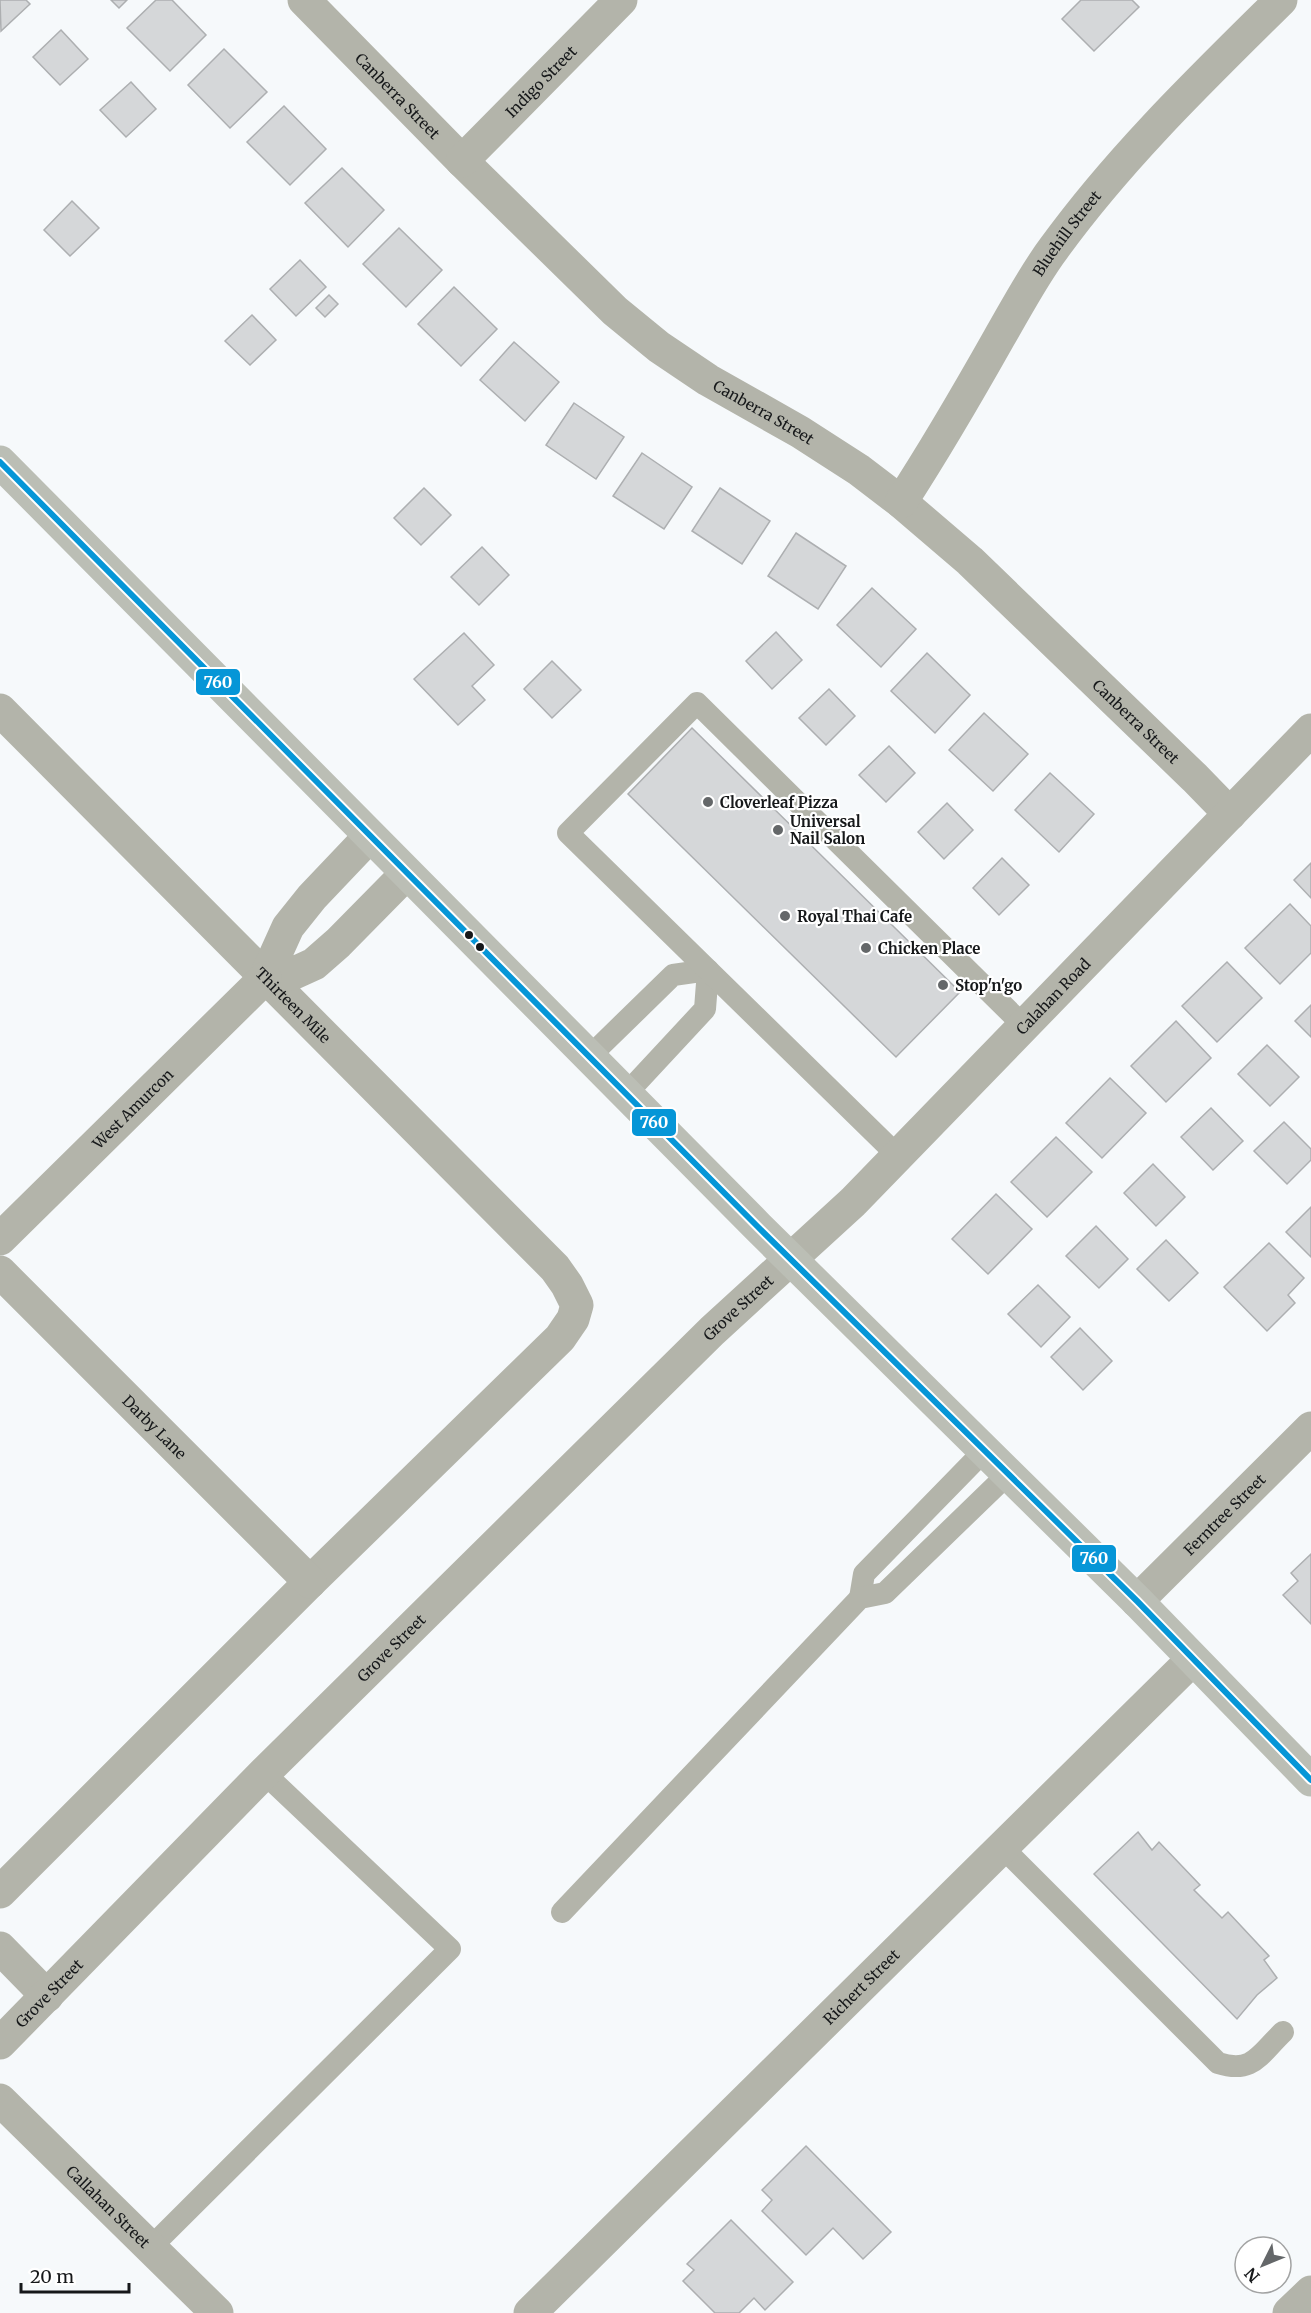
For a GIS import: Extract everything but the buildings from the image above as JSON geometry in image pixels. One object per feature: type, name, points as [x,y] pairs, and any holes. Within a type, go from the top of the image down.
[{"type":"main road","points":[[0,462],[589,1058],[1137,1601],[1311,1780]]},
{"type":"street","name":"Canberra Street","points":[[304,0],[462,161],[615,311],[659,347],[708,380],[800,432],[859,470],[901,502],[970,561],[1230,814]]},
{"type":"street","name":"Indigo Street","points":[[462,161],[621,0]]},
{"type":"street","name":"Bluehill Street","points":[[901,502],[937,446],[1025,293],[1063,235],[1141,141],[1281,0]]},
{"type":"street","name":"Thirteen Mile","points":[[0,710],[555,1268],[577,1305],[573,1319],[560,1338],[310,1582]]},
{"type":"street","name":"Calahan Road","points":[[791,1260],[853,1202],[1311,730]]},
{"type":"street","name":"West Amurcon","points":[[0,1239],[265,978],[288,927],[312,897],[369,837]]},
{"type":"street","points":[[265,978],[292,974],[314,964],[406,874]]},
{"type":"street","name":"Grove Street","points":[[0,2043],[264,1773],[712,1331],[791,1260]]},
{"type":"street","name":"Darby Lane","points":[[0,1272],[310,1582]]},
{"type":"street","name":"Ferntree Street","points":[[1137,1601],[1311,1428]]},
{"type":"street","points":[[0,1892],[310,1582]]},
{"type":"street","name":"Richert Street","points":[[530,2313],[1192,1660]]},
{"type":"street","points":[[0,1948],[47,1996]]},
{"type":"street","name":"Callahan Street","points":[[0,2100],[217,2313]]},
{"type":"street","points":[[1289,2313],[1311,2292]]},
{"type":"lane","points":[[898,1156],[568,833],[697,703],[1024,1026]]},
{"type":"lane","points":[[589,1058],[674,975],[708,970]]},
{"type":"lane","points":[[626,1094],[705,1008],[708,970]]},
{"type":"lane","points":[[562,1912],[860,1598],[864,1574],[984,1451]]},
{"type":"lane","points":[[860,1598],[885,1593],[1008,1474]]},
{"type":"lane","points":[[151,2247],[450,1949],[264,1773]]},
{"type":"lane","points":[[1002,1847],[1218,2062],[1234,2068],[1249,2065],[1283,2032]]},
{"type":"transit line","name":"760","points":[[0,462],[758,1227],[1137,1601],[1311,1780]]},
{"type":"place","name":"Cloverleaf Pizza","points":[[708,802]]},
{"type":"place","name":"Universal Nail Salon","points":[[778,830]]},
{"type":"place","name":"Royal Thai Cafe","points":[[785,916]]},
{"type":"place","name":"Chicken Place","points":[[866,948]]},
{"type":"place","name":"Stop'n'go","points":[[943,985]]}]
